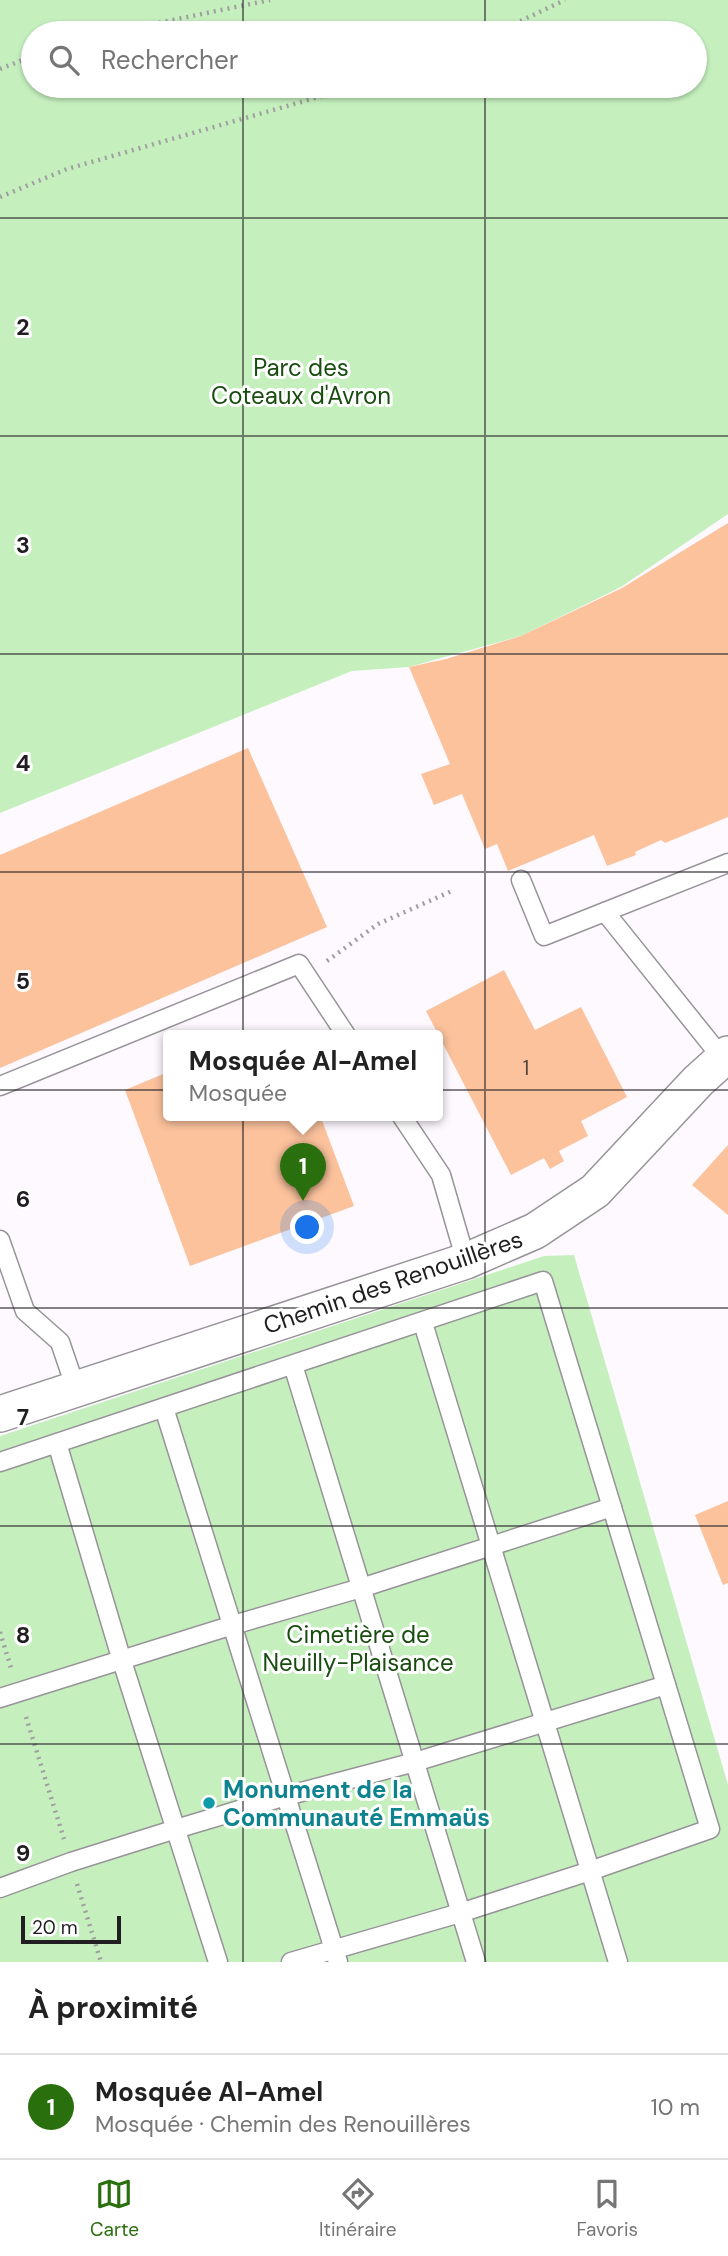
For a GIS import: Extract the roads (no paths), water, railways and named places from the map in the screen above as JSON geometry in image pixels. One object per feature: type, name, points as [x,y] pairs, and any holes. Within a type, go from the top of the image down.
[{"type":"street","name":"Chemin des Renouillères","points":[[0,1414],[466,1262],[535,1231],[595,1191],[698,1081],[725,1057]]},
{"type":"lane","points":[[521,880],[544,936],[728,863]]},
{"type":"lane","points":[[605,912],[725,1057]]},
{"type":"lane","points":[[0,1086],[299,964],[343,1030]]},
{"type":"lane","points":[[405,1121],[441,1175],[466,1262]]},
{"type":"lane","points":[[0,1240],[25,1311],[60,1342],[76,1389]]},
{"type":"lane","points":[[0,1462],[543,1281],[709,1829],[336,1955],[291,1962]]},
{"type":"lane","points":[[423,1323],[618,1962]]},
{"type":"lane","points":[[293,1365],[476,1962]]},
{"type":"lane","points":[[164,1408],[336,1955]]},
{"type":"lane","points":[[57,1443],[122,1661],[218,1962]]},
{"type":"lane","points":[[0,1698],[361,1588],[612,1507]]},
{"type":"lane","points":[[0,1888],[176,1829],[415,1762],[666,1685]]},
{"type":"place","name":"Mosquée Al-Amel","points":[[303,1201]]},
{"type":"place","name":"Monument de la Communauté Emmaüs","points":[[209,1803]]},
{"type":"park label","name":"Parc des Coteaux d'Avron","points":[[301,381]]},
{"type":"park label","name":"Cimetière de Neuilly-Plaisance","points":[[358,1648]]}]
